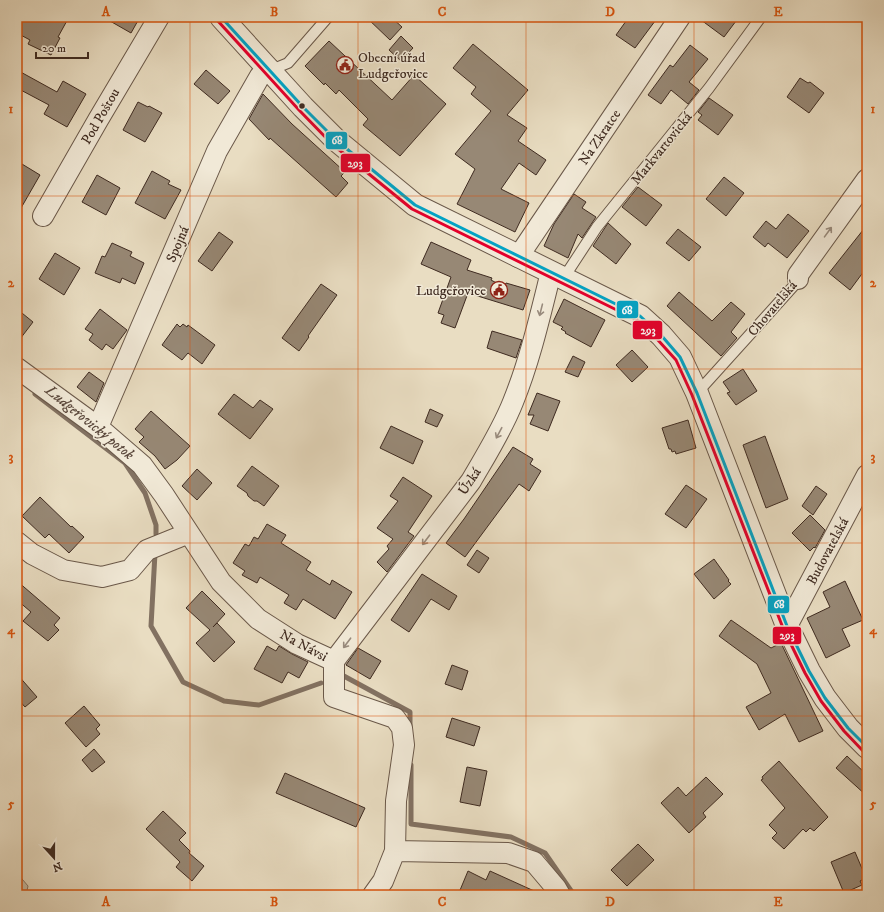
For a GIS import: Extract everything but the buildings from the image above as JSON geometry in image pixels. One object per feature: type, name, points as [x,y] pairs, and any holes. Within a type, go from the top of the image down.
[{"type":"street","name":"Pod Poštou","points":[[43,216],[159,17]]},
{"type":"street","points":[[221,17],[336,140],[415,205],[640,316],[661,335],[680,357],[697,393],[787,626],[809,671],[825,698],[848,728],[867,747]]},
{"type":"street","name":"Na Zkratce","points":[[518,257],[680,17]]},
{"type":"street","name":"Spojná","points":[[98,427],[217,152],[260,76],[271,70]]},
{"type":"street","name":"Chovatelská","points":[[802,271],[867,179]]},
{"type":"street","name":"Úzká","points":[[334,661],[471,481],[502,428],[557,276]]},
{"type":"street","name":"Na Návsi","points":[[17,368],[98,427],[142,465],[221,582],[258,620],[297,644],[334,661],[334,697],[394,718],[402,728],[404,745],[396,800],[395,851]]},
{"type":"street","name":"Budovatelská","points":[[787,626],[867,475]]},
{"type":"street","points":[[17,542],[32,554],[63,570],[102,577],[130,570],[147,550],[189,533]]},
{"type":"street","points":[[373,895],[383,881],[395,851],[508,853],[534,862],[560,895]]},
{"type":"lane","points":[[271,70],[288,63],[328,17]]},
{"type":"lane","name":"Markvartovická","points":[[557,276],[709,88],[760,17]]},
{"type":"lane","name":"Chovatelská","points":[[697,393],[798,281],[802,271]]},
{"type":"shaded area","points":[[17,873],[28,886],[26,895],[17,895]]},
{"type":"waterway","name":"Ludgeřovický potok","points":[[35,394],[125,463],[145,493],[156,525],[156,534]]},
{"type":"waterway","name":"Ludgeřovický potok","points":[[155,553],[151,626],[183,682],[224,701],[259,705],[321,683]]},
{"type":"waterway","name":"Ludgeřovický potok","points":[[342,675],[410,712],[410,729]]},
{"type":"waterway","name":"Ludgeřovický potok","points":[[411,765],[411,824],[511,837],[545,853],[574,895]]},
{"type":"transit line","name":"68","points":[[221,17],[303,107],[336,140],[415,205],[640,316],[661,335],[680,357],[697,393],[787,626],[809,671],[825,698],[848,728],[867,747]]},
{"type":"transit line","name":"293","points":[[217,20],[332,144],[412,209],[637,320],[676,360],[692,395],[783,628],[805,673],[821,701],[844,731],[863,751]]},
{"type":"place","name":"Obecní úřad Ludgeřovice","points":[[345,65]]},
{"type":"place","name":"Ludgeřovice","points":[[499,290]]}]
